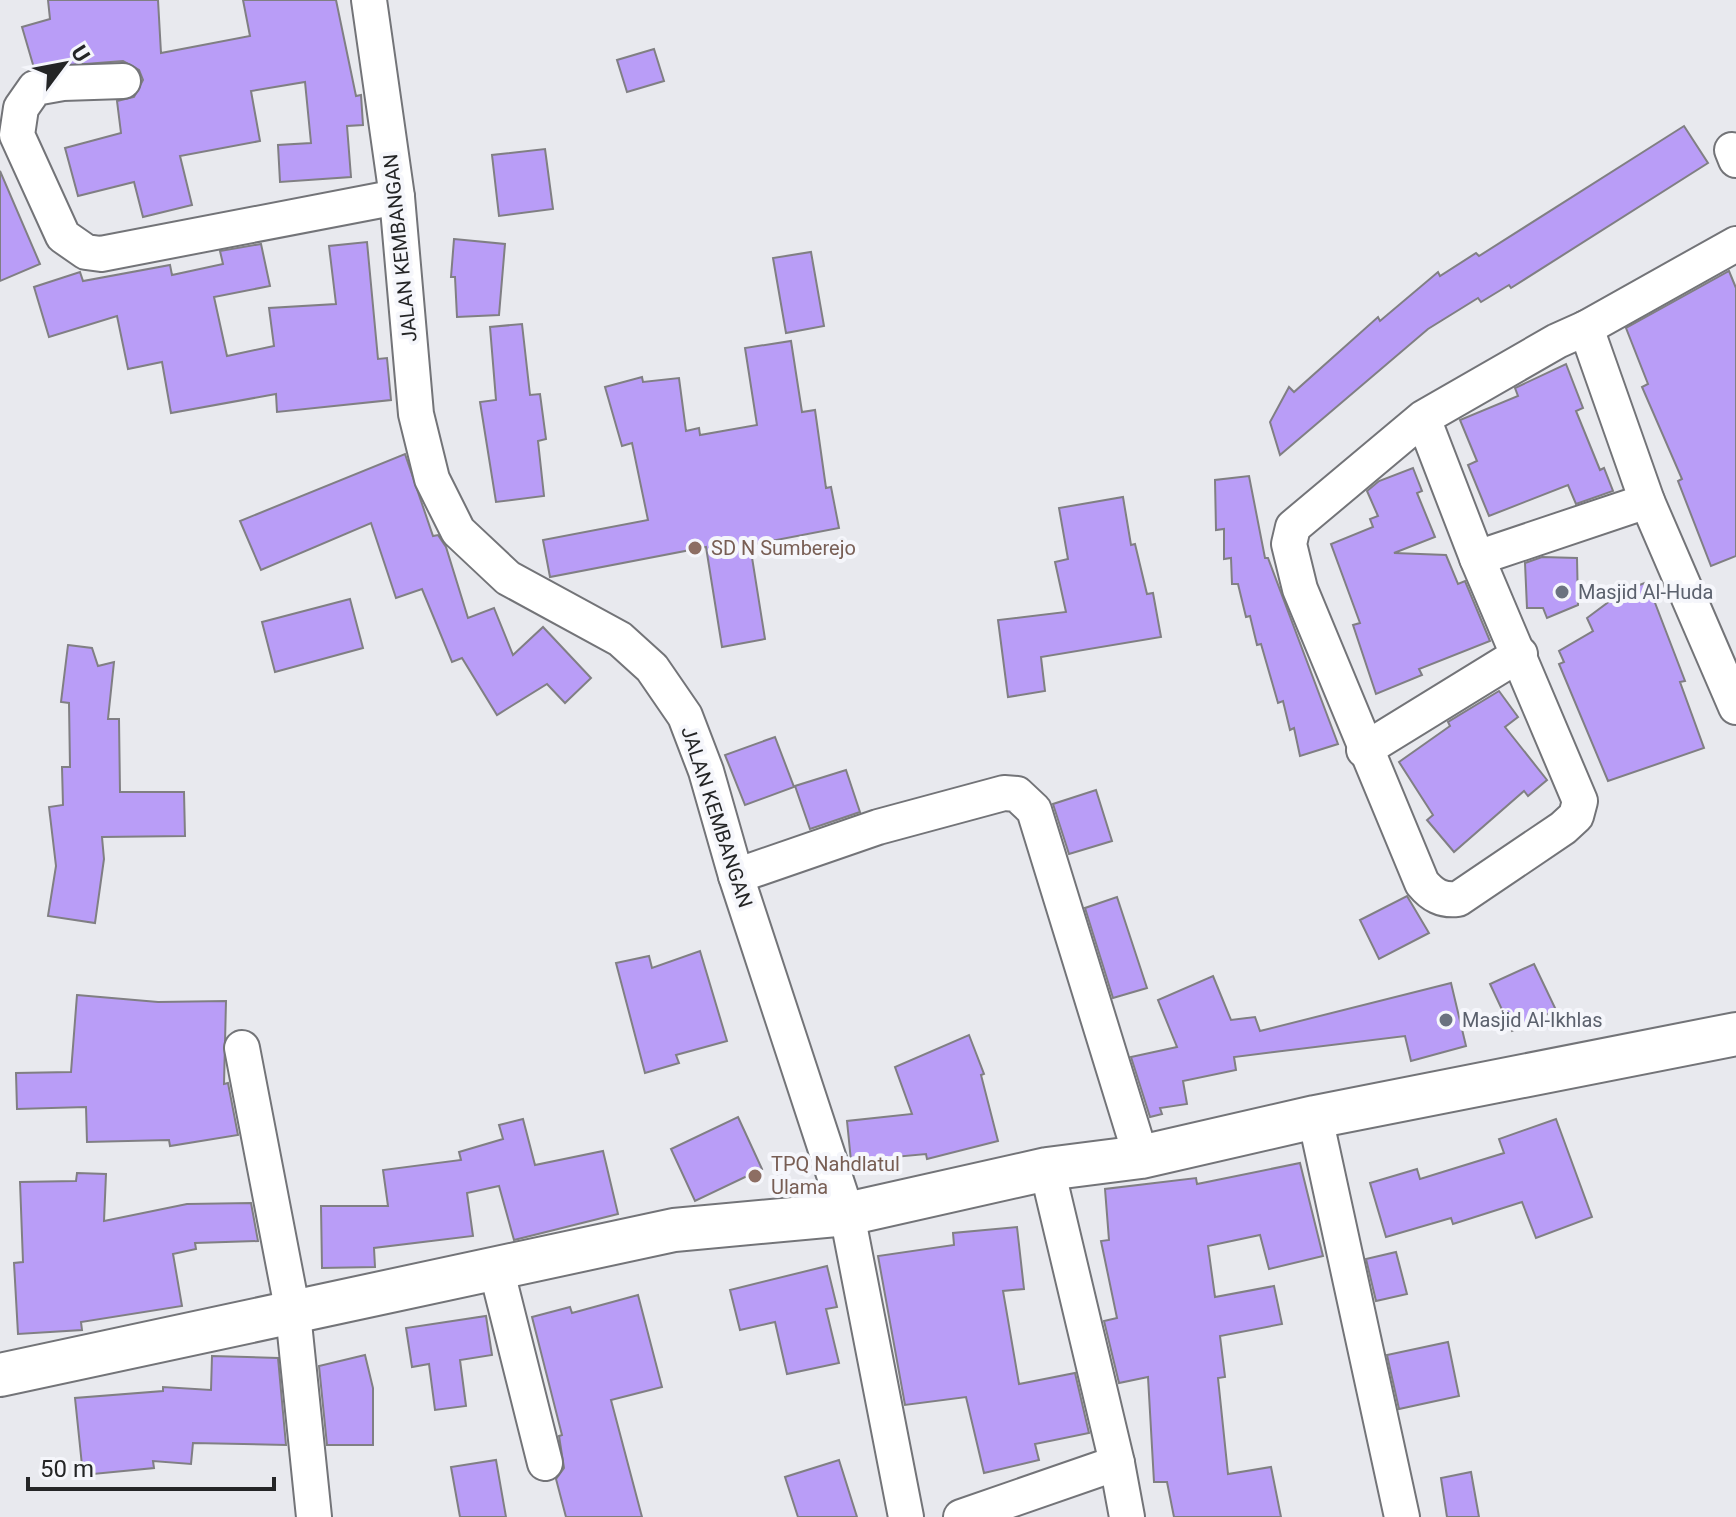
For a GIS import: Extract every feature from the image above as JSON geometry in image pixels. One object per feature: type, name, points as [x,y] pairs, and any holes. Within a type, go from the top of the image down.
[{"type":"street","name":"JALAN KEMBANGAN","points":[[369,0],[397,197],[416,414],[432,479],[458,531],[508,578],[620,639],[652,668],[685,716],[706,771],[736,876],[847,1214],[906,1517]]},
{"type":"street","points":[[123,81],[63,83],[35,88],[21,108],[17,135],[63,236],[86,252],[101,254],[397,197]]},
{"type":"street","points":[[1423,418],[1477,558],[1578,790],[1576,816],[1458,899],[1438,897],[1422,883],[1364,750],[1300,589],[1289,544],[1293,527],[1423,418],[1736,244]]},
{"type":"street","points":[[1586,328],[1647,501],[1723,636],[1736,707]]},
{"type":"street","points":[[1477,558],[1647,501]]},
{"type":"street","points":[[1364,750],[1520,654]]},
{"type":"street","points":[[736,876],[878,827],[1004,793],[1017,794],[1034,810],[1141,1157]]},
{"type":"street","points":[[0,1375],[674,1230],[847,1214],[1047,1169],[1141,1157],[1315,1117],[1736,1034]]},
{"type":"street","points":[[242,1048],[293,1313],[314,1517]]},
{"type":"street","points":[[1315,1117],[1402,1517]]},
{"type":"street","points":[[1047,1169],[1127,1517]]},
{"type":"street","points":[[496,1268],[545,1463]]},
{"type":"street","points":[[961,1517],[1117,1463]]},
{"type":"building","points":[[48,0],[158,0],[161,53],[250,36],[243,0],[336,0],[356,96],[361,95],[363,125],[347,126],[351,177],[280,182],[278,145],[311,143],[305,82],[251,91],[260,141],[180,156],[192,205],[143,217],[134,182],[78,196],[65,148],[121,133],[117,101],[134,97],[143,80],[139,70],[123,61],[34,68],[22,27],[50,19]]},
{"type":"building","points":[[654,49],[664,81],[627,92],[617,60]]},
{"type":"building","points":[[1684,126],[1708,163],[1511,288],[1509,285],[1481,302],[1478,298],[1428,329],[1280,455],[1270,422],[1289,387],[1294,392],[1378,317],[1380,321],[1438,272],[1440,276],[1476,253],[1479,256]]},
{"type":"building","points":[[545,149],[553,209],[499,216],[492,155]]},
{"type":"building","points":[[0,171],[40,264],[0,281]]},
{"type":"building","points":[[454,239],[505,244],[499,315],[457,317],[455,277],[451,277]]},
{"type":"building","points":[[367,242],[378,359],[387,358],[391,400],[277,412],[276,394],[171,413],[162,362],[128,369],[117,316],[49,337],[34,287],[80,272],[83,281],[170,265],[172,275],[223,264],[220,251],[261,244],[270,286],[214,297],[227,356],[274,346],[269,308],[336,304],[329,246]]},
{"type":"building","points":[[811,252],[824,326],[786,333],[773,258]]},
{"type":"building","points":[[1729,271],[1736,288],[1736,556],[1711,566],[1678,481],[1682,479],[1642,387],[1648,384],[1626,328]]},
{"type":"building","points":[[522,324],[530,395],[540,394],[546,439],[538,441],[544,496],[496,502],[480,402],[496,400],[490,327]]},
{"type":"building","points":[[791,341],[802,412],[815,410],[826,488],[831,487],[839,528],[750,545],[765,639],[722,647],[706,547],[550,577],[543,540],[648,520],[632,443],[622,446],[605,387],[642,377],[643,382],[679,378],[686,431],[699,428],[700,435],[757,425],[745,348]]},
{"type":"building","points":[[1566,364],[1583,408],[1576,411],[1600,470],[1604,468],[1613,491],[1576,504],[1568,485],[1489,516],[1468,465],[1477,461],[1460,420],[1518,396],[1515,388]]},
{"type":"building","points":[[405,454],[433,536],[438,535],[446,547],[468,618],[494,608],[513,655],[543,627],[591,678],[565,703],[547,684],[497,715],[462,658],[452,662],[422,589],[396,598],[371,523],[261,570],[240,521]]},
{"type":"building","points":[[1413,468],[1422,491],[1417,493],[1435,537],[1394,553],[1446,555],[1458,584],[1465,581],[1490,641],[1419,669],[1422,675],[1376,694],[1353,625],[1360,623],[1331,544],[1373,527],[1370,519],[1378,516],[1367,491],[1379,481]]},
{"type":"building","points":[[1249,476],[1265,558],[1268,558],[1338,744],[1300,756],[1294,728],[1290,730],[1283,701],[1278,703],[1261,644],[1257,645],[1250,616],[1246,617],[1238,584],[1232,584],[1231,558],[1224,559],[1224,529],[1216,530],[1215,480]]},
{"type":"building","points":[[1123,497],[1131,545],[1135,544],[1147,594],[1153,593],[1161,637],[1041,657],[1045,691],[1008,697],[998,620],[1066,612],[1055,562],[1068,559],[1059,508]]},
{"type":"building","points":[[1542,557],[1577,558],[1578,605],[1547,618],[1543,608],[1527,608],[1525,563]]},
{"type":"building","points":[[1647,582],[1685,681],[1680,682],[1704,748],[1608,781],[1559,664],[1564,662],[1559,651],[1593,631],[1587,618],[1622,592]]},
{"type":"building","points":[[350,599],[363,648],[275,672],[262,622]]},
{"type":"building","points":[[68,645],[92,648],[98,666],[114,662],[108,719],[119,719],[120,792],[184,792],[185,836],[102,837],[104,859],[95,923],[48,916],[56,866],[49,807],[63,805],[62,767],[70,767],[69,703],[61,702]]},
{"type":"building","points":[[1499,691],[1518,717],[1505,727],[1547,780],[1528,796],[1524,791],[1454,852],[1427,820],[1433,815],[1399,762],[1450,726],[1448,722]]},
{"type":"building","points":[[775,737],[794,787],[745,805],[725,755]]},
{"type":"building","points":[[846,770],[860,812],[810,829],[795,786]]},
{"type":"building","points":[[1096,790],[1112,841],[1069,854],[1053,804]]},
{"type":"building","points":[[1407,896],[1429,933],[1379,959],[1360,920]]},
{"type":"building","points":[[1117,897],[1147,988],[1113,998],[1085,908]]},
{"type":"building","points":[[700,951],[727,1041],[676,1055],[679,1063],[645,1073],[616,963],[649,956],[652,968]]},
{"type":"building","points":[[1534,964],[1556,1010],[1512,1031],[1490,984]]},
{"type":"building","points":[[1213,976],[1231,1020],[1255,1017],[1260,1031],[1451,983],[1466,1046],[1411,1061],[1405,1036],[1234,1057],[1236,1070],[1183,1081],[1187,1104],[1160,1108],[1162,1114],[1150,1117],[1131,1057],[1177,1047],[1158,1000]]},
{"type":"building","points":[[77,995],[158,1002],[226,1001],[224,1084],[228,1083],[238,1135],[170,1146],[169,1140],[87,1142],[86,1107],[17,1109],[16,1073],[71,1072]]},
{"type":"building","points":[[969,1035],[984,1074],[981,1075],[998,1141],[927,1159],[926,1154],[851,1161],[847,1121],[912,1114],[895,1067]]},
{"type":"building","points":[[738,1117],[762,1169],[695,1201],[671,1149]]},
{"type":"building","points":[[523,1119],[535,1165],[603,1151],[618,1214],[514,1240],[499,1186],[467,1193],[473,1236],[374,1248],[375,1267],[322,1268],[321,1206],[388,1206],[383,1170],[461,1160],[459,1152],[503,1139],[499,1125]]},
{"type":"building","points":[[1556,1119],[1592,1217],[1536,1238],[1522,1202],[1453,1224],[1451,1218],[1386,1237],[1370,1183],[1417,1169],[1420,1179],[1504,1153],[1499,1139]]},
{"type":"building","points":[[1300,1163],[1323,1256],[1269,1269],[1260,1235],[1208,1246],[1215,1297],[1274,1286],[1282,1324],[1220,1336],[1225,1377],[1218,1378],[1228,1474],[1271,1467],[1281,1517],[1174,1517],[1167,1482],[1154,1482],[1148,1377],[1119,1383],[1104,1321],[1117,1318],[1101,1241],[1109,1240],[1105,1189],[1196,1178],[1197,1184]]},
{"type":"building","points":[[77,1173],[106,1174],[104,1221],[187,1204],[251,1203],[258,1241],[195,1243],[196,1249],[173,1254],[182,1306],[81,1322],[82,1330],[18,1334],[14,1263],[23,1262],[20,1182],[76,1181]]},
{"type":"building","points":[[1017,1227],[1024,1289],[1003,1291],[1019,1384],[1075,1373],[1089,1433],[1035,1444],[1039,1460],[984,1473],[966,1397],[905,1405],[878,1256],[954,1245],[953,1233]]},
{"type":"building","points":[[1396,1252],[1407,1294],[1376,1301],[1366,1259]]},
{"type":"building","points":[[827,1266],[837,1307],[826,1309],[839,1363],[787,1374],[775,1322],[740,1330],[730,1290]]},
{"type":"building","points":[[638,1295],[662,1387],[611,1400],[642,1517],[566,1517],[556,1479],[564,1468],[559,1436],[562,1435],[532,1317],[570,1307],[572,1313]]},
{"type":"building","points":[[486,1316],[492,1355],[460,1360],[466,1406],[435,1410],[429,1364],[412,1367],[406,1328]]},
{"type":"building","points":[[1448,1342],[1459,1396],[1399,1409],[1387,1355]]},
{"type":"building","points":[[365,1355],[373,1388],[373,1445],[327,1445],[319,1366]]},
{"type":"building","points":[[212,1356],[278,1358],[286,1445],[193,1443],[191,1464],[153,1461],[154,1468],[83,1475],[75,1398],[163,1391],[163,1387],[211,1390]]},
{"type":"building","points":[[496,1460],[506,1517],[460,1517],[451,1467]]},
{"type":"building","points":[[839,1460],[857,1517],[798,1517],[785,1477]]},
{"type":"building","points":[[1471,1472],[1479,1517],[1447,1517],[1441,1478]]},
{"type":"place","name":"SD N Sumberejo","points":[[695,548]]},
{"type":"place","name":"Masjid Al-Huda","points":[[1562,592]]},
{"type":"place","name":"Masjid Al-Ikhlas","points":[[1446,1020]]},
{"type":"place","name":"TPQ Nahdlatul Ulama","points":[[755,1176]]}]
